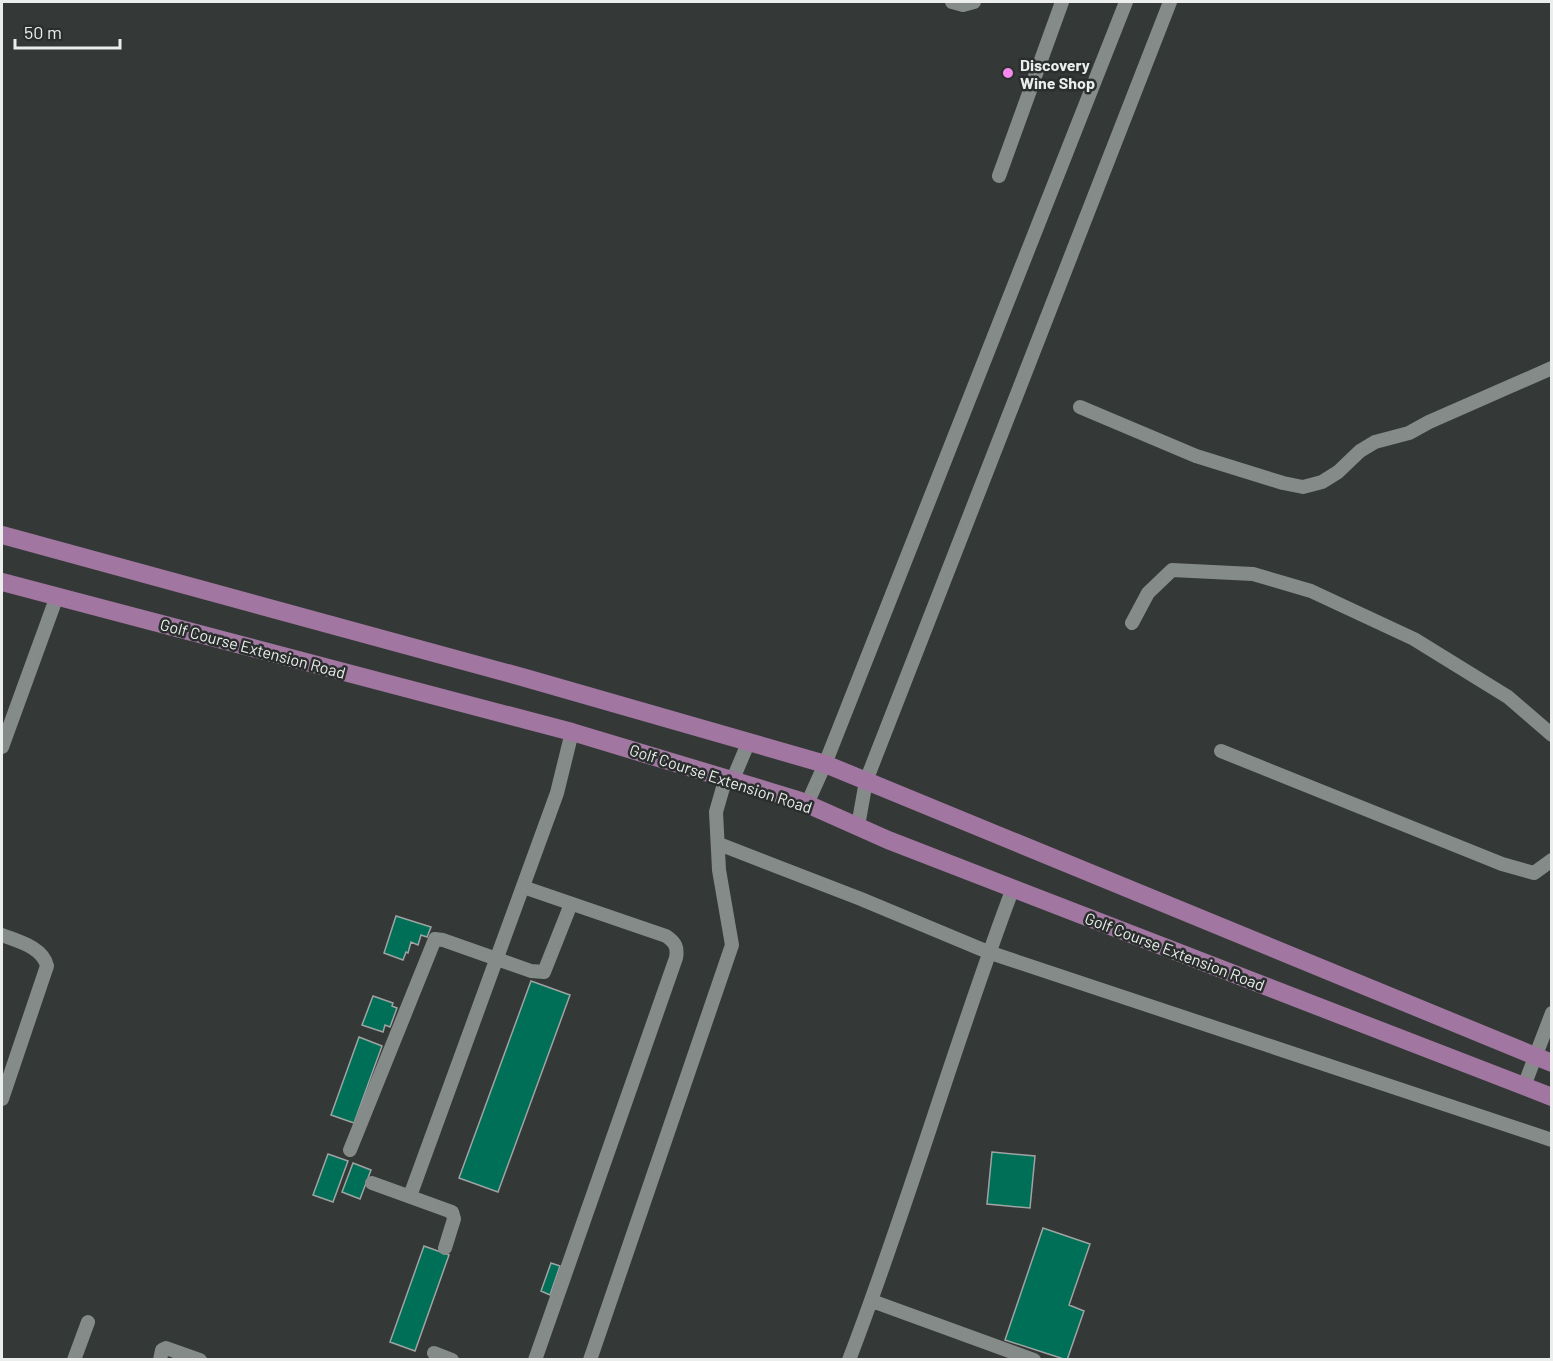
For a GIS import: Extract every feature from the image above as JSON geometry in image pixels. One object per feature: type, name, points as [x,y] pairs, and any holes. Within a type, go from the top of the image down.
[{"type":"main road","points":[[2,535],[500,671],[825,764],[1544,1060]]},
{"type":"main road","name":"Golf Course Extension Road","points":[[2,582],[572,732],[730,778],[807,804],[1013,888],[1551,1097]]},
{"type":"street","points":[[952,2],[963,5],[974,2]]},
{"type":"street","points":[[999,176],[1062,2]]},
{"type":"street","points":[[807,804],[825,764],[1126,2]]},
{"type":"street","points":[[858,826],[866,781],[1170,2]]},
{"type":"street","points":[[1080,407],[1196,456],[1303,487],[1323,482],[1338,472],[1360,451],[1375,442],[1409,433],[1551,368]]},
{"type":"street","points":[[1132,623],[1149,593],[1172,570],[1253,574],[1311,591],[1414,639],[1508,697],[1551,735]]},
{"type":"street","points":[[2,747],[57,596]]},
{"type":"street","points":[[410,1196],[557,793],[572,732]]},
{"type":"street","points":[[590,1359],[732,945],[719,870],[716,812],[749,741]]},
{"type":"street","points":[[1221,751],[1502,864],[1534,873],[1551,860]]},
{"type":"street","points":[[719,844],[861,899],[988,952],[1551,1140]]},
{"type":"street","points":[[523,887],[666,936],[674,941],[677,949],[676,958],[535,1359]]},
{"type":"street","points":[[849,1359],[872,1301],[988,952],[1013,888]]},
{"type":"street","points":[[350,1150],[435,939],[531,971],[543,972],[571,904]]},
{"type":"street","points":[[2,935],[36,950],[43,956],[47,966],[2,1099]]},
{"type":"street","points":[[1524,1086],[1544,1060],[1551,1013]]},
{"type":"street","points":[[372,1183],[452,1212],[454,1219],[445,1248]]},
{"type":"street","points":[[872,1301],[1034,1359]]},
{"type":"street","points":[[74,1359],[88,1322]]},
{"type":"street","points":[[160,1359],[162,1350],[166,1348],[200,1359]]},
{"type":"street","points":[[434,1353],[452,1359]]},
{"type":"building","points":[[396,916],[431,927],[427,937],[421,935],[418,945],[411,942],[403,960],[384,953]]},
{"type":"building","points":[[531,981],[570,995],[498,1192],[459,1178]]},
{"type":"building","points":[[373,996],[393,1003],[392,1006],[397,1008],[390,1027],[385,1025],[383,1032],[362,1025]]},
{"type":"building","points":[[359,1037],[382,1046],[354,1123],[331,1115]]},
{"type":"building","points":[[992,1152],[1035,1156],[1030,1208],[987,1204]]},
{"type":"building","points":[[328,1154],[348,1161],[333,1202],[313,1195]]},
{"type":"building","points":[[353,1163],[371,1170],[360,1199],[342,1192]]},
{"type":"building","points":[[1043,1228],[1090,1244],[1069,1305],[1084,1311],[1067,1360],[1005,1340]]},
{"type":"building","points":[[424,1246],[449,1255],[415,1351],[390,1342]]},
{"type":"building","points":[[551,1263],[560,1266],[550,1295],[541,1291]]},
{"type":"place","name":"Discovery Wine Shop","points":[[1008,73]]}]
